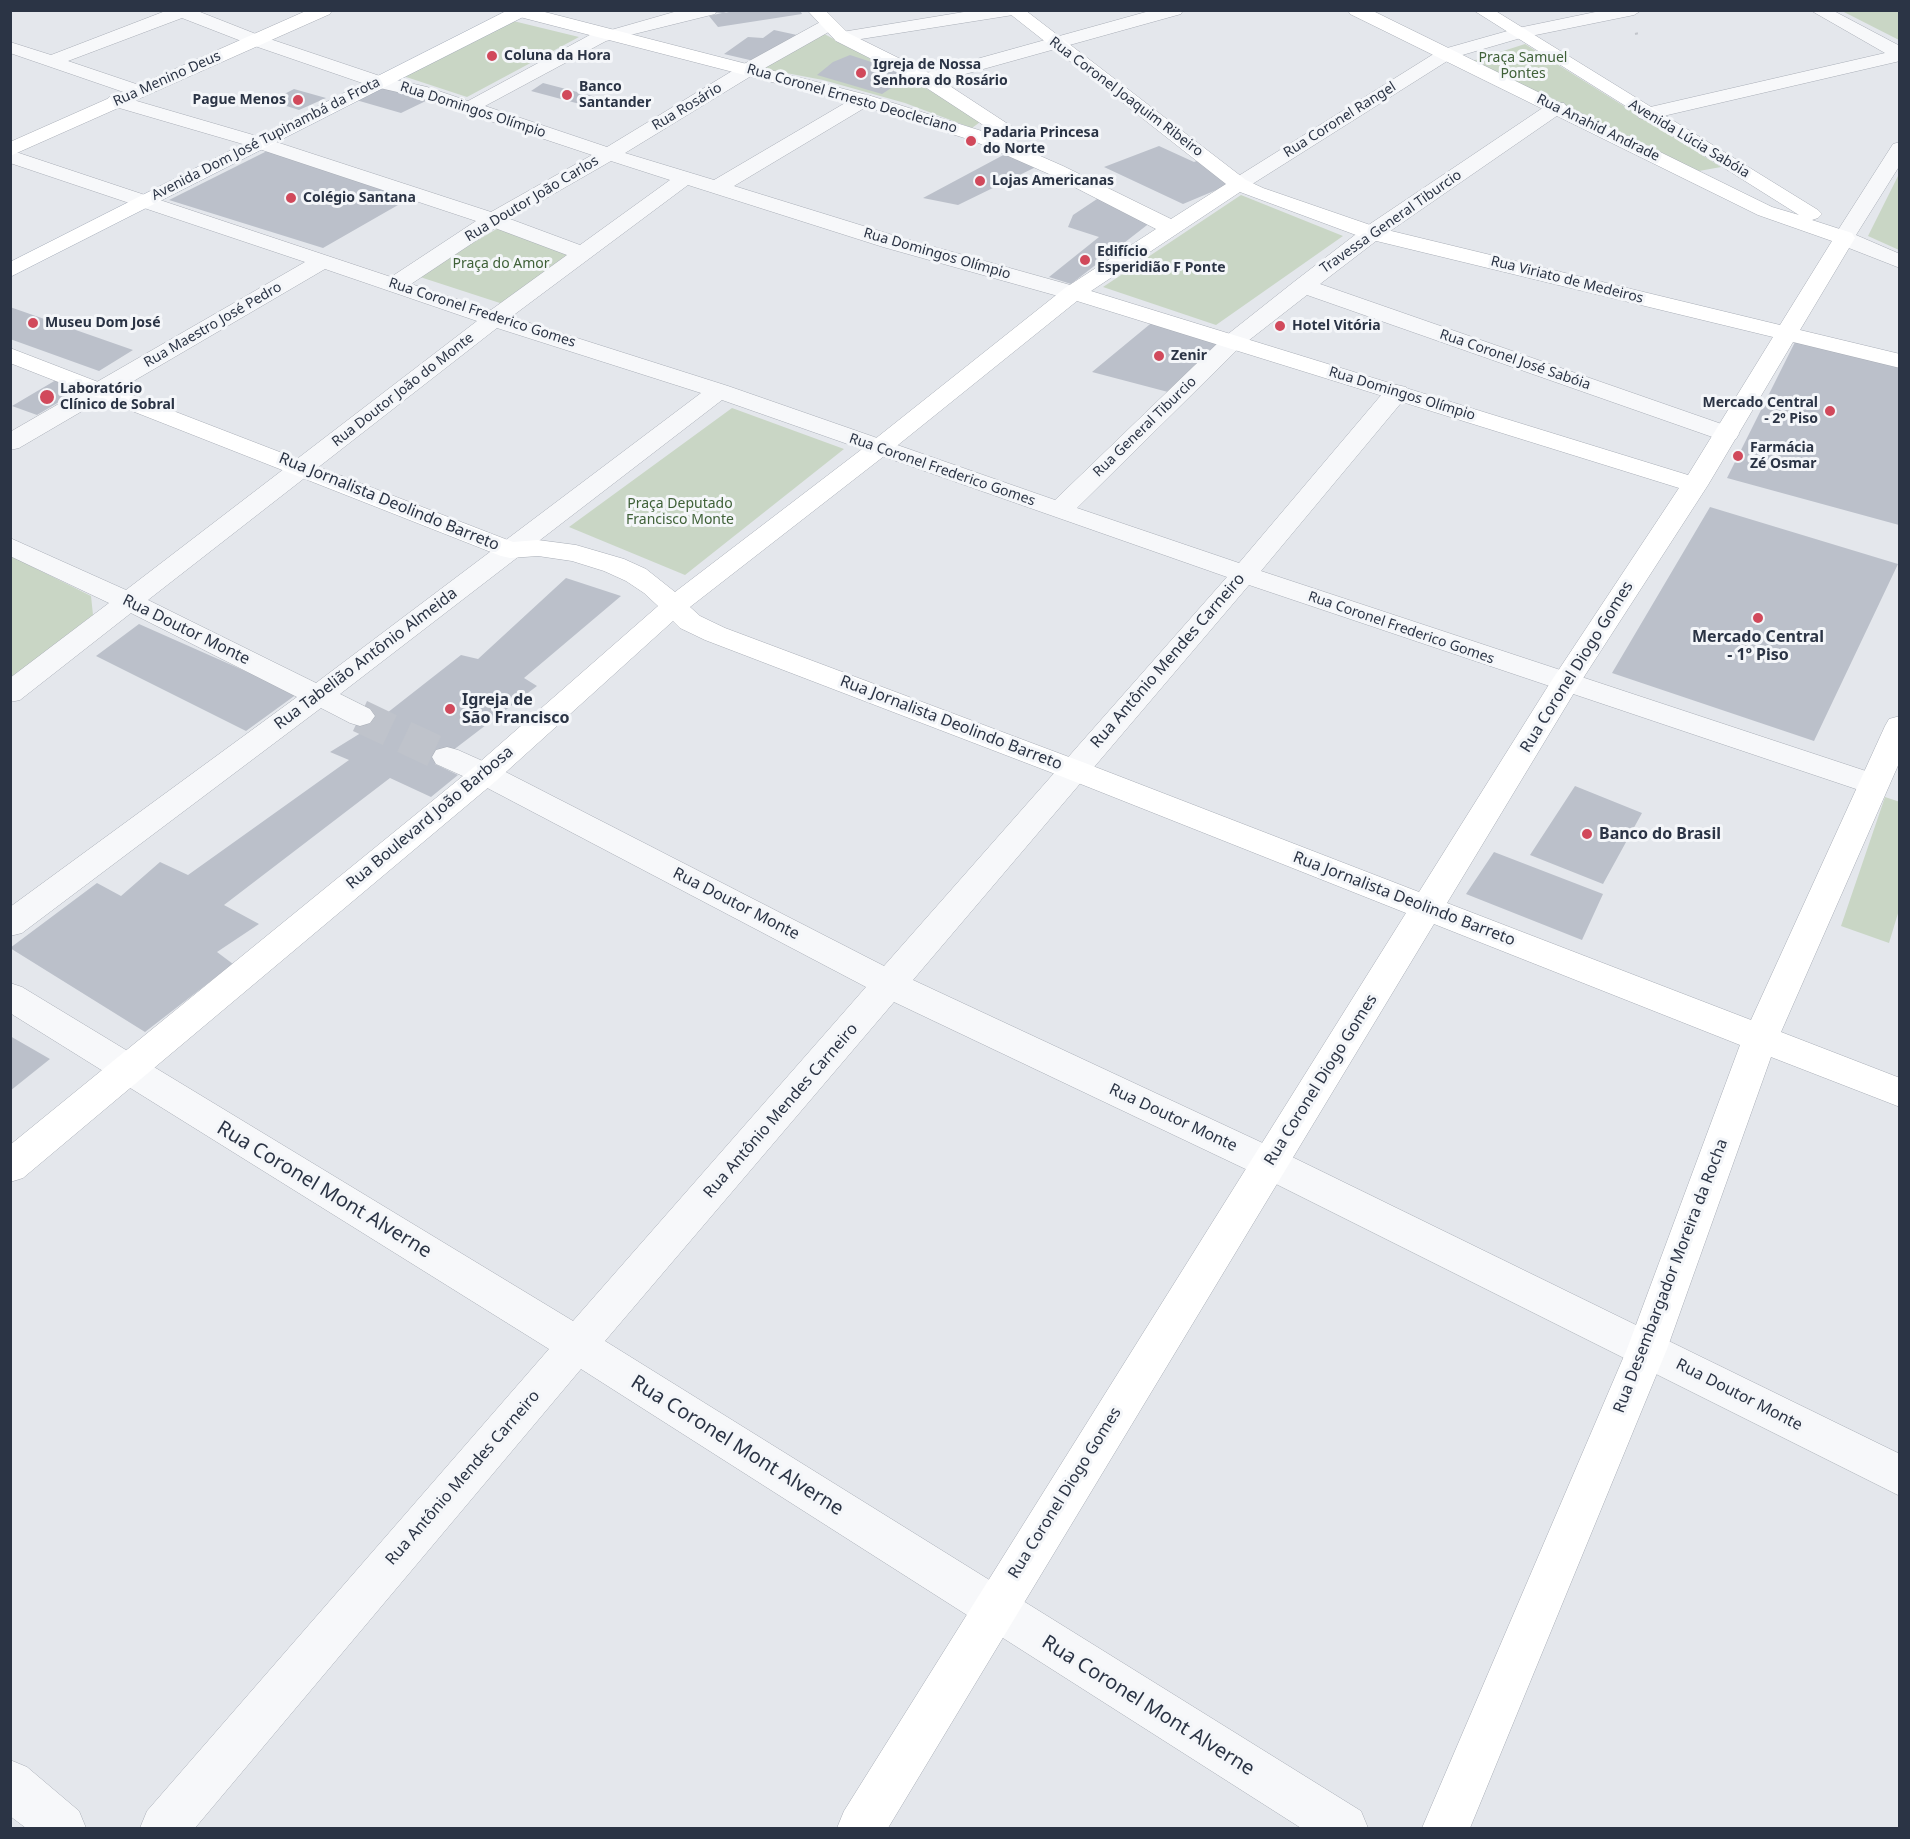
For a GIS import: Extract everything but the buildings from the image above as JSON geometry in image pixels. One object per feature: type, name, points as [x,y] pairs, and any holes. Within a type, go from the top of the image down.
[{"type":"main road","name":"Rua Menino Deus","points":[[10,150],[324,10]]},
{"type":"main road","points":[[815,10],[835,31],[926,79],[1030,145],[1177,224]]},
{"type":"main road","name":"Rua Anahid Andrade","points":[[1356,10],[1765,211],[1844,238]]},
{"type":"main road","name":"Avenida Lúcia Sabóia","points":[[1480,10],[1646,114],[1792,201],[1844,238]]},
{"type":"main road","name":"Rua Coronel Ernesto Deocleciano","points":[[521,11],[864,100],[981,137],[1177,224]]},
{"type":"main road","name":"Avenida Dom José Tupinambá da Frota","points":[[10,271],[521,11]]},
{"type":"main road","name":"Rua Coronel Joaquim Ribeiro","points":[[1013,11],[1239,184]]},
{"type":"main road","name":"Rua Coronel Rangel","points":[[879,448],[1073,293],[1239,184]]},
{"type":"main road","name":"Rua Viriato de Medeiros","points":[[1239,184],[1277,200],[1372,233],[1899,361]]},
{"type":"main road","points":[[1765,211],[1784,209],[1792,201]]},
{"type":"main road","name":"Rua Coronel Diogo Gomes","points":[[861,1828],[1565,683],[1727,434],[1844,238]]},
{"type":"main road","name":"Rua Domingos Olímpio","points":[[1073,293],[1695,485]]},
{"type":"main road","name":"Rua Jornalista Deolindo Barreto","points":[[10,355],[510,550],[538,548],[576,553],[614,565],[636,575],[654,587],[690,622],[715,634],[1074,770],[1899,1093]]},
{"type":"main road","name":"Rua Boulevard João Barbosa","points":[[10,1167],[485,774],[674,606],[879,448]]},
{"type":"main road","name":"Rua Desembargador Moreira da Rocha","points":[[1446,1828],[1647,1349],[1760,1039],[1899,726]]},
{"type":"street","points":[[470,107],[608,35],[661,20],[709,10]]},
{"type":"street","points":[[926,79],[1175,10]]},
{"type":"street","name":"Rua Coronel Rangel","points":[[1239,184],[1446,54],[1518,33],[1634,10]]},
{"type":"street","points":[[1818,10],[1899,55]]},
{"type":"street","name":"Rua Domingos Olímpio","points":[[185,11],[255,40],[378,82],[411,89],[470,107],[609,154],[891,242],[1073,293]]},
{"type":"street","points":[[51,61],[185,11]]},
{"type":"street","name":"Rua Rosário","points":[[609,154],[748,69],[835,31],[1013,11]]},
{"type":"street","points":[[10,47],[138,91]]},
{"type":"street","points":[[1646,114],[1899,55]]},
{"type":"street","points":[[716,188],[864,100]]},
{"type":"street","points":[[116,101],[260,143],[493,220],[582,254]]},
{"type":"street","name":"Travessa General Tiburcio","points":[[1231,343],[1372,233],[1557,108]]},
{"type":"street","points":[[1844,238],[1899,148]]},
{"type":"street","name":"Rua Doutor João Carlos","points":[[395,284],[493,220],[609,154]]},
{"type":"street","name":"Rua Coronel Frederico Gomes","points":[[10,156],[494,319],[719,391],[1059,511],[1565,683],[1873,784]]},
{"type":"street","name":"Rua Doutor João do Monte","points":[[10,693],[494,319],[685,178]]},
{"type":"street","name":"Avenida Lúcia Sabóia","points":[[1844,238],[1899,262]]},
{"type":"street","name":"Rua Maestro José Pedro","points":[[10,443],[322,261]]},
{"type":"street","name":"Rua Coronel José Sabóia","points":[[1303,286],[1727,434]]},
{"type":"street","name":"Rua General Tiburcio","points":[[1059,511],[1231,343]]},
{"type":"street","name":"Rua Tabelião Antônio Almeida","points":[[10,924],[318,696],[719,391]]},
{"type":"street","name":"Rua Antônio Mendes Carneiro","points":[[164,1828],[577,1345],[891,985],[1244,574],[1397,392]]},
{"type":"street","name":"Rua Doutor Monte","points":[[10,546],[130,602],[360,716]]},
{"type":"street","name":"Rua Doutor Monte","points":[[447,757],[485,774],[891,985],[1269,1163],[1899,1476]]},
{"type":"street","name":"Rua Coronel Mont Alverne","points":[[10,996],[577,1345],[993,1610],[1344,1828]]},
{"type":"street","points":[[10,1784],[62,1828]]},
{"type":"path","points":[[1635,34],[1639,33]]},
{"type":"green space","points":[[1842,11],[1899,11],[1899,40]]},
{"type":"green space","points":[[505,19],[579,37],[467,97],[403,76]]},
{"type":"green space","points":[[815,29],[942,97],[980,122],[972,128],[905,103],[823,80],[749,66]]},
{"type":"green space","name":"Praça Samuel Pontes","points":[[1525,44],[1721,167],[1699,171],[1469,62]]},
{"type":"green space","points":[[1900,176],[1899,250],[1868,236]]},
{"type":"green space","points":[[1241,195],[1343,236],[1216,325],[1103,287]]},
{"type":"green space","name":"Praça do Amor","points":[[500,227],[573,251],[503,304],[417,276]]},
{"type":"green space","name":"Praça Deputado Francisco Monte","points":[[732,408],[844,449],[685,575],[569,527]]},
{"type":"green space","points":[[11,556],[91,596],[93,615],[11,678]]},
{"type":"green space","points":[[1885,797],[1900,802],[1899,910],[1889,943],[1841,926]]},
{"type":"tunnel","points":[[360,716],[447,757]]},
{"type":"place","name":"Coluna da Hora","points":[[492,56]]},
{"type":"place","name":"Igreja de Nossa Senhora do Rosário","points":[[861,73]]},
{"type":"place","name":"Banco Santander","points":[[567,95]]},
{"type":"place","name":"Pague Menos","points":[[298,100]]},
{"type":"place","name":"Padaria Princesa do Norte","points":[[971,141]]},
{"type":"place","name":"Lojas Americanas","points":[[980,181]]},
{"type":"place","name":"Colégio Santana","points":[[291,198]]},
{"type":"place","name":"Edifício Esperidião F Ponte","points":[[1085,260]]},
{"type":"place","name":"Museu Dom José","points":[[33,323]]},
{"type":"place","name":"Hotel Vitória","points":[[1280,326]]},
{"type":"place","name":"Zenir","points":[[1159,356]]},
{"type":"place","name":"Laboratório Clínico de Sobral","points":[[47,397]]},
{"type":"place","name":"Mercado Central - 2º Piso","points":[[1830,411]]},
{"type":"place","name":"Farmácia Zé Osmar","points":[[1738,456]]},
{"type":"place","name":"Mercado Central - 1º Piso","points":[[1758,618]]},
{"type":"place","name":"Igreja de São Francisco","points":[[450,709]]},
{"type":"place","name":"Banco do Brasil","points":[[1587,834]]}]
